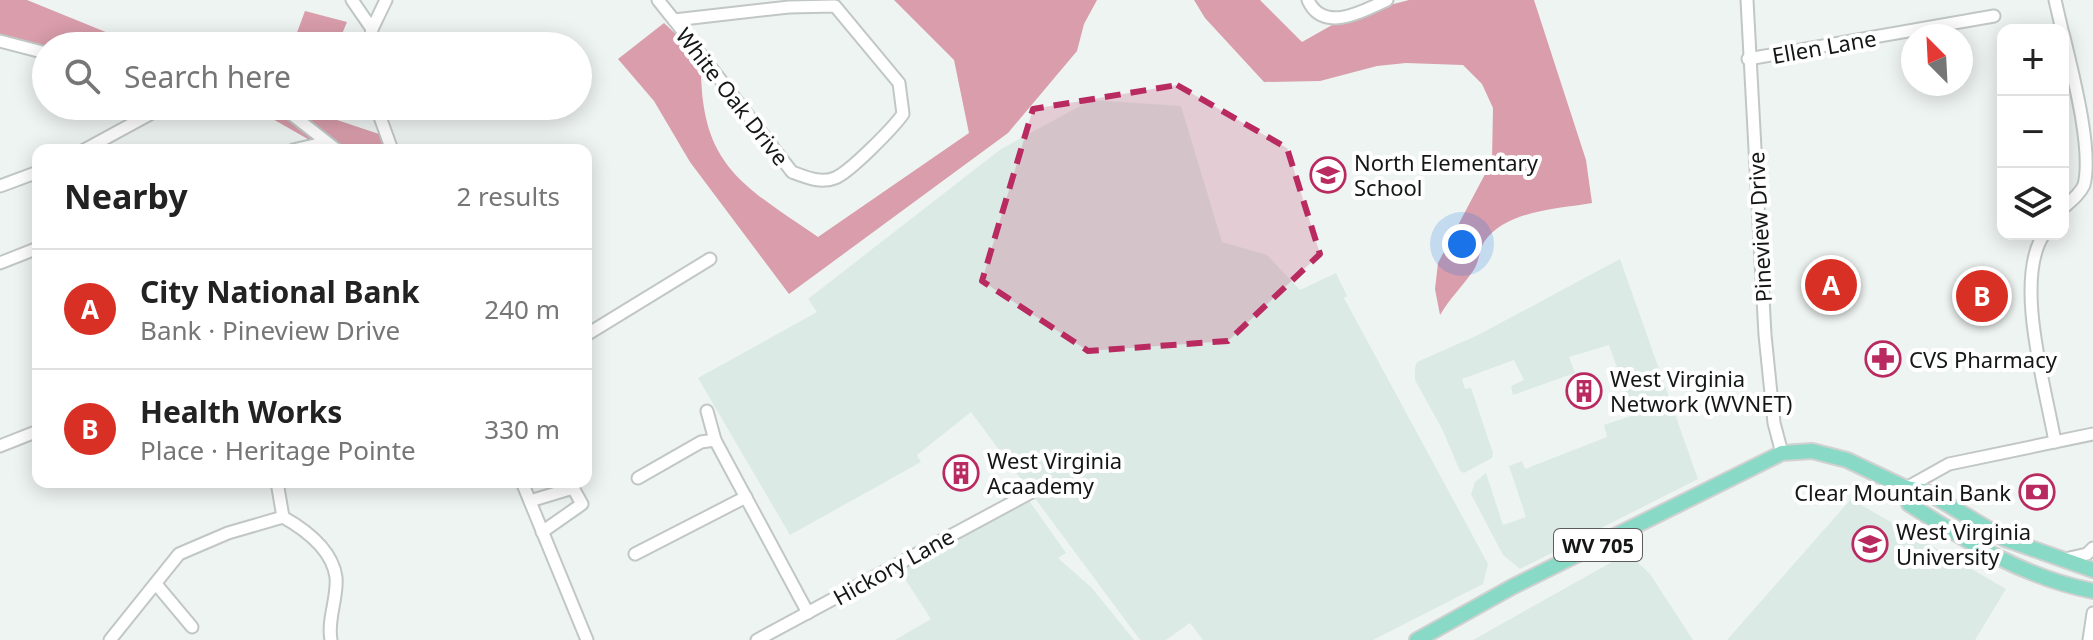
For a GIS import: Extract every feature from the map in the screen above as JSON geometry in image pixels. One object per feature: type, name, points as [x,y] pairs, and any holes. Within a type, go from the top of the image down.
[{"type":"main road","name":"WV 705","points":[[1417,640],[1512,587],[1782,453],[1830,454],[1906,488],[1927,492],[2005,539],[2053,559],[2093,570]]},
{"type":"main road","name":"WV 705","points":[[1906,488],[1909,504],[1999,561],[2039,578],[2093,591]]},
{"type":"street","points":[[352,0],[372,29]]},
{"type":"street","points":[[371,32],[386,0]]},
{"type":"street","name":"White Oak Drive","points":[[658,0],[792,172],[812,180],[835,178],[892,129],[903,114],[899,83],[835,6],[789,7],[674,20]]},
{"type":"street","points":[[1308,0],[1312,7],[1329,18],[1356,16],[1387,0]]},
{"type":"street","name":"Pineview Drive","points":[[1747,0],[1765,335],[1774,423],[1782,453]]},
{"type":"street","points":[[2055,0],[2061,24]]},
{"type":"street","name":"Ellen Lane","points":[[1748,59],[1994,16]]},
{"type":"street","points":[[0,41],[32,49]]},
{"type":"street","points":[[2069,57],[2086,127],[2089,170],[2084,187],[2069,202]]},
{"type":"street","points":[[95,144],[139,120]]},
{"type":"street","points":[[297,120],[323,143]]},
{"type":"street","points":[[381,120],[390,144]]},
{"type":"street","points":[[319,144],[323,143]]},
{"type":"street","points":[[0,186],[32,174]]},
{"type":"street","points":[[2041,240],[2033,257],[2030,274],[2034,320],[2055,442]]},
{"type":"street","points":[[0,263],[32,250]]},
{"type":"street","points":[[592,331],[710,259]]},
{"type":"street","points":[[707,411],[715,440],[808,613]]},
{"type":"street","points":[[0,446],[32,433]]},
{"type":"street","points":[[1906,488],[1949,464],[2093,434]]},
{"type":"street","points":[[638,478],[701,442],[715,440]]},
{"type":"street","points":[[278,488],[283,517]]},
{"type":"street","points":[[525,488],[587,640]]},
{"type":"street","points":[[530,501],[573,488],[582,504],[542,532]]},
{"type":"street","name":"Hickory Lane","points":[[757,640],[1030,493]]},
{"type":"street","points":[[635,554],[746,497]]},
{"type":"street","points":[[110,640],[179,554],[228,533],[283,517],[306,530],[321,546],[336,576],[331,640]]},
{"type":"street","points":[[2053,559],[2078,557],[2093,548]]},
{"type":"street","points":[[156,584],[192,627]]},
{"type":"street","points":[[2091,639],[2093,613]]},
{"type":"highlighted area","points":[[1177,85],[1287,148],[1320,254],[1228,341],[1088,351],[982,281],[1033,109]]},
{"type":"shaded area","points":[[0,0],[27,0],[106,32],[32,32],[32,56],[0,41]]},
{"type":"shaded area","points":[[894,0],[1097,0],[1084,24],[1077,51],[1008,133],[789,294],[690,162],[654,101],[618,59],[664,23],[701,58],[707,123],[716,147],[729,167],[766,201],[818,237],[969,133],[954,60]]},
{"type":"shaded area","points":[[1194,0],[1260,0],[1302,42],[1348,16],[1409,0],[1534,0],[1586,160],[1592,203],[1519,217],[1494,231],[1484,242],[1473,271],[1440,315],[1435,289],[1438,263],[1492,161],[1493,108],[1482,84],[1463,65],[1406,63],[1377,66],[1320,81],[1264,82],[1205,18]]},
{"type":"shaded area","points":[[305,11],[347,22],[343,32],[297,32]]},
{"type":"shaded area","points":[[1091,100],[1181,106],[1222,242],[1267,255],[1300,290],[1336,273],[1347,296],[1344,298],[1488,564],[1483,584],[1373,640],[1203,640],[1190,623],[1166,640],[1140,640],[971,412],[917,455],[921,462],[790,535],[698,378],[817,312],[808,299],[1001,149]]},
{"type":"shaded area","points":[[274,120],[337,120],[388,137],[388,144],[316,144]]},
{"type":"shaded area","points":[[1620,259],[1698,479],[1520,569],[1503,555],[1471,494],[1475,482],[1486,473],[1503,525],[1526,517],[1509,466],[1522,461],[1525,469],[1607,437],[1604,425],[1634,415],[1609,345],[1569,357],[1575,373],[1513,395],[1511,386],[1524,380],[1514,360],[1462,379],[1465,389],[1471,388],[1493,453],[1492,458],[1464,473],[1460,471],[1442,429],[1415,380],[1415,368],[1417,362],[1478,335]]},
{"type":"shaded area","points":[[1028,499],[1066,553],[1058,558],[1092,588],[1134,640],[895,640],[931,619],[898,568]]},
{"type":"shaded area","name":"West Virginia University","points":[[1851,499],[2006,589],[1975,640],[1727,640]]},
{"type":"shaded area","points":[[1628,553],[1650,574],[1693,640],[1473,640]]},
{"type":"place","name":"North Elementary School","points":[[1328,175]]},
{"type":"place","name":"City National Bank","points":[[1831,285]]},
{"type":"place","name":"Health Works","points":[[1982,296]]},
{"type":"place","name":"CVS Pharmacy","points":[[1883,359]]},
{"type":"place","name":"West Virginia Network (WVNET)","points":[[1584,391]]},
{"type":"place","name":"West Virginia Acaademy","points":[[961,473]]},
{"type":"place","name":"Clear Mountain Bank","points":[[2037,492]]},
{"type":"place","name":"West Virginia University","points":[[1870,544]]}]
